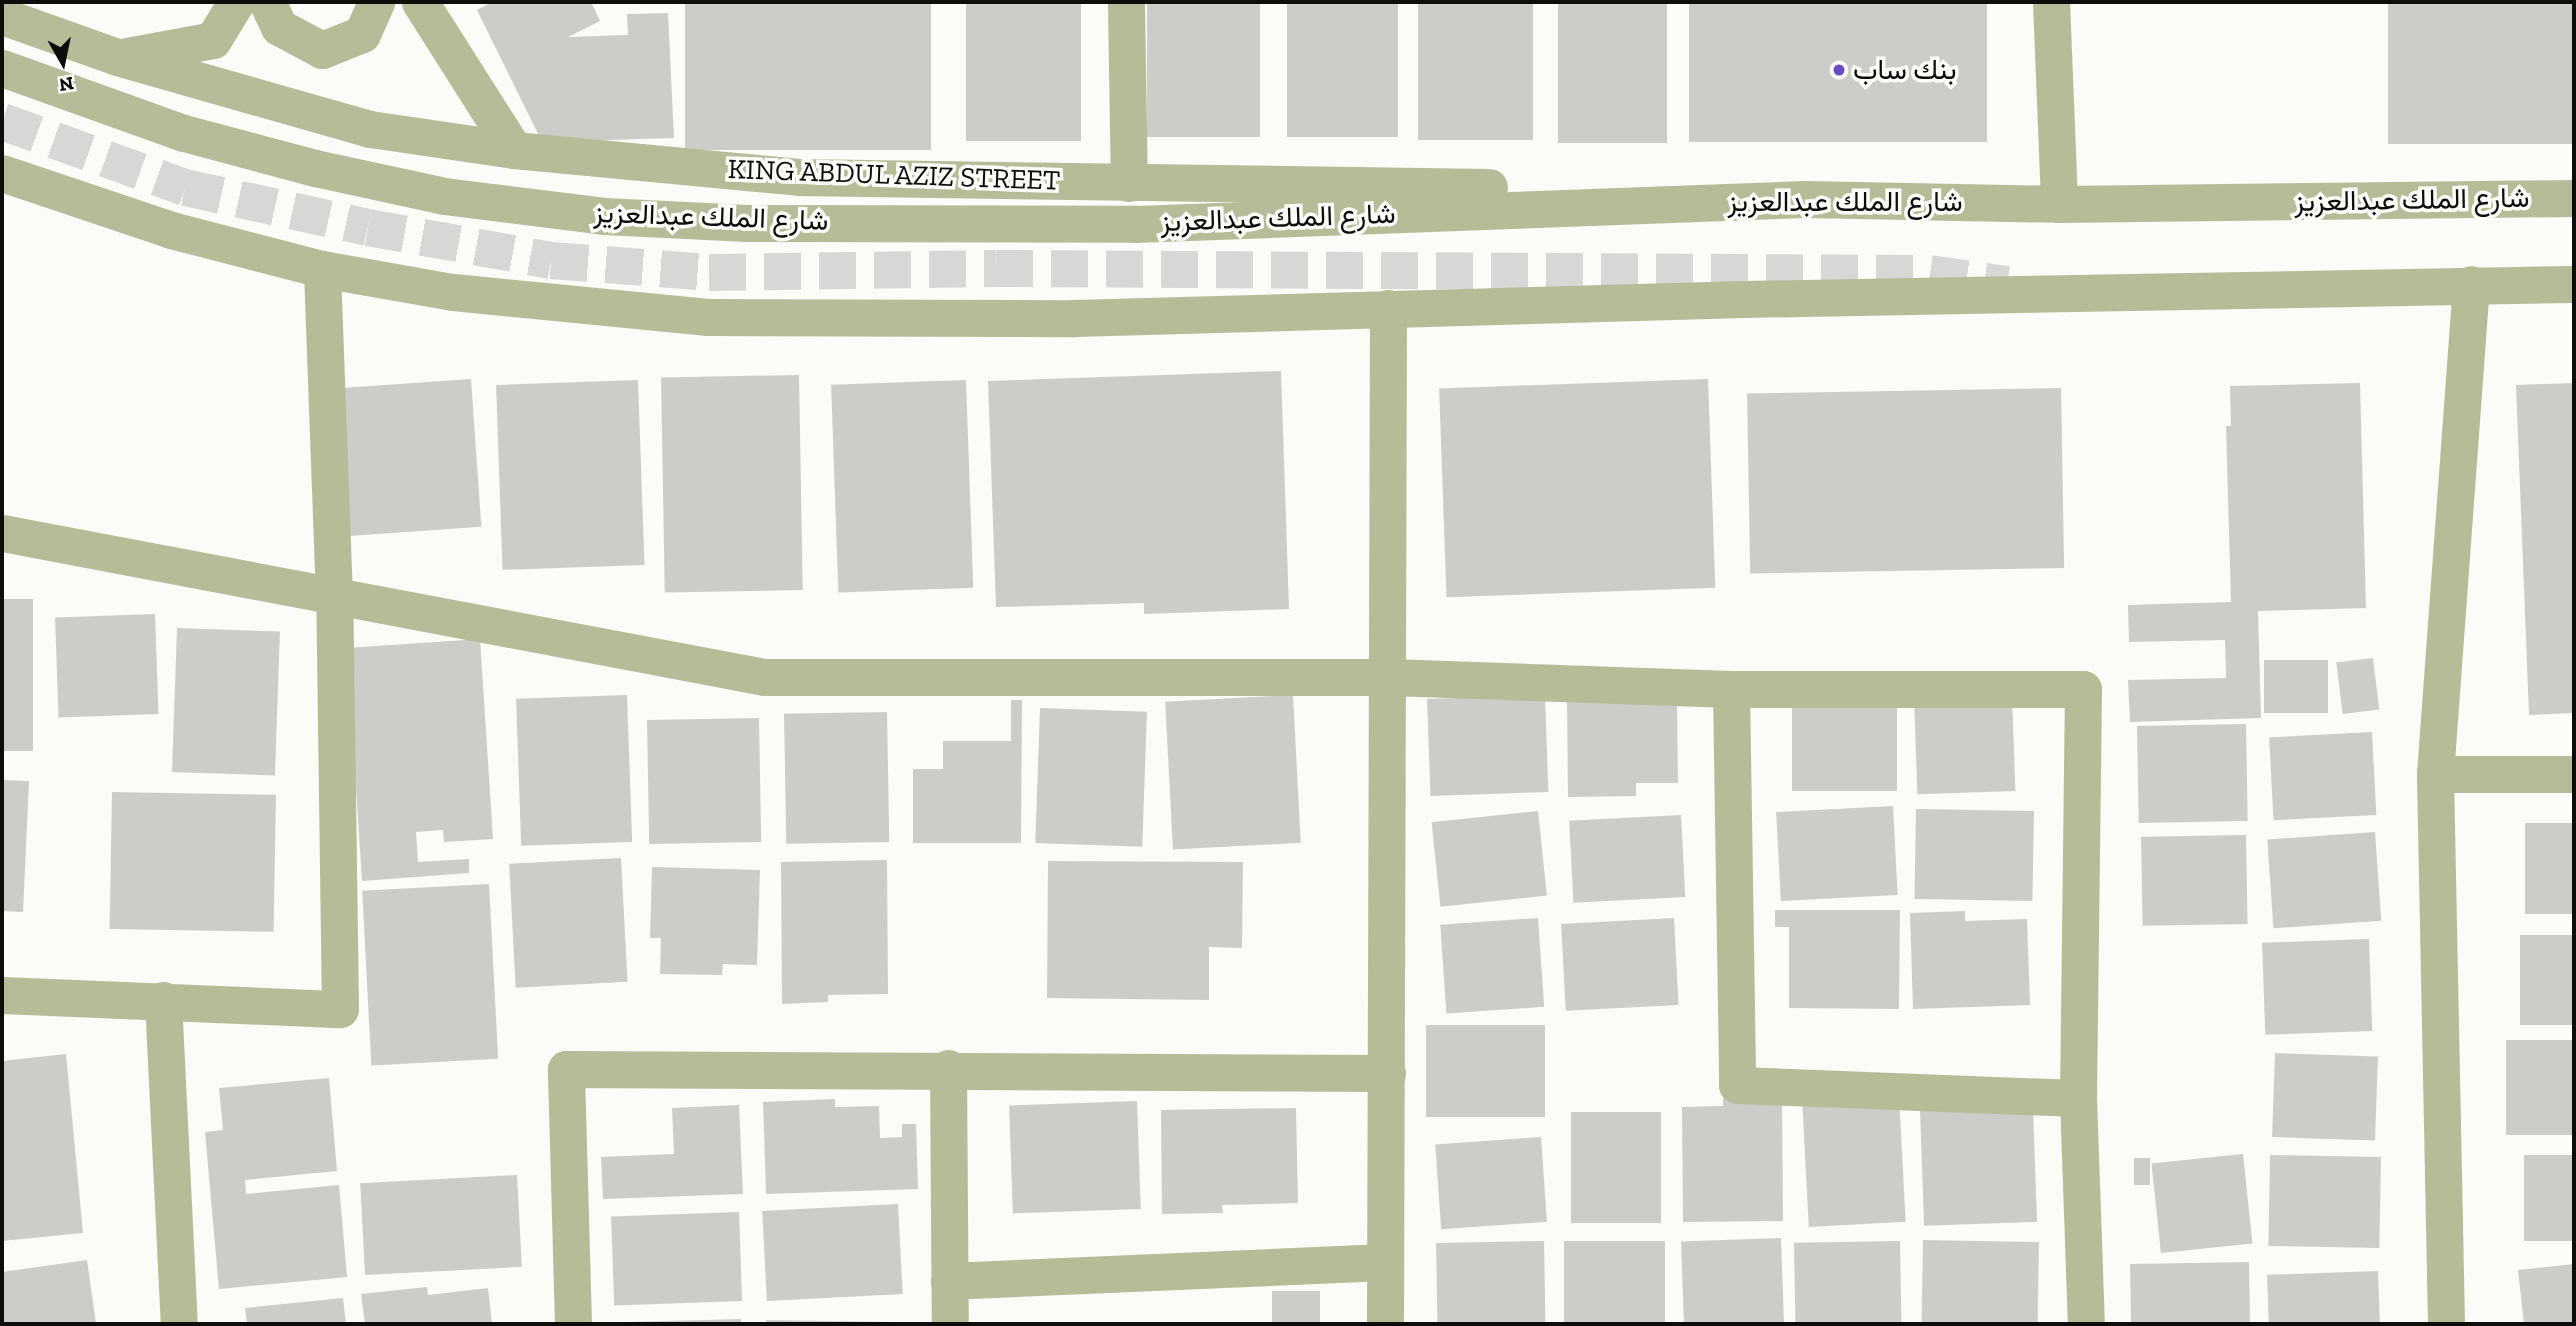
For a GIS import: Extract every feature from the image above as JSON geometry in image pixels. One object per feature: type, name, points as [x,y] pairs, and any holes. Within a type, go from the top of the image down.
[{"type":"street","points":[[117,57],[213,40],[236,2]]},
{"type":"street","points":[[268,2],[279,27],[322,50],[362,34],[376,2]]},
{"type":"street","points":[[420,2],[514,150]]},
{"type":"street","points":[[1126,2],[1129,183]]},
{"type":"street","points":[[2051,2],[2059,204]]},
{"type":"street","name":"KING ABDUL AZIZ STREET","points":[[2,16],[117,57],[370,129],[514,150],[799,177],[1550,188],[1805,199]]},
{"type":"street","name":"شارع الملك عبدالعزيز","points":[[2,68],[184,133],[315,168],[444,196],[604,216],[747,223],[1136,224],[1805,199],[2059,204],[2574,198]]},
{"type":"street","points":[[2,173],[171,230],[322,269],[453,292],[708,317],[1074,318],[1388,308],[2574,284]]},
{"type":"street","points":[[2,995],[340,1009],[334,597],[322,269]]},
{"type":"street","points":[[2446,1324],[2435,774],[2471,284]]},
{"type":"street","points":[[1385,1324],[1390,677],[1388,308]]},
{"type":"street","points":[[2,533],[764,677],[1390,677],[1731,690],[2083,689],[2078,1098],[2085,1324]]},
{"type":"street","points":[[1731,690],[1737,1085],[2078,1098]]},
{"type":"street","points":[[2435,774],[2574,774]]},
{"type":"street","points":[[163,1000],[179,1324]]},
{"type":"street","points":[[573,1324],[566,1069],[948,1068],[1387,1073]]},
{"type":"street","points":[[948,1068],[950,1324]]},
{"type":"street","points":[[949,1281],[1385,1262]]},
{"type":"building","points":[[492,2],[591,2],[600,21],[568,37],[628,35],[627,14],[668,13],[674,138],[542,142],[477,10]]},
{"type":"building","points":[[685,2],[931,2],[931,150],[685,150]]},
{"type":"building","points":[[966,2],[1081,2],[1081,141],[966,141]]},
{"type":"building","points":[[1147,2],[1260,2],[1260,137],[1147,137]]},
{"type":"building","points":[[1287,2],[1398,2],[1398,137],[1287,137]]},
{"type":"building","points":[[1418,2],[1533,2],[1533,140],[1418,140]]},
{"type":"building","points":[[1558,2],[1667,2],[1667,143],[1558,143]]},
{"type":"building","name":"بنك ساب","points":[[1689,2],[1987,2],[1987,142],[1689,142]]},
{"type":"building","points":[[2388,2],[2574,2],[2574,144],[2388,144]]},
{"type":"building","points":[[1281,371],[1289,609],[1144,614],[1144,603],[996,607],[988,381]]},
{"type":"building","points":[[799,375],[803,590],[665,592],[661,377]]},
{"type":"building","points":[[471,379],[481,527],[349,536],[338,388]]},
{"type":"building","points":[[1708,379],[1715,588],[1446,597],[1439,388]]},
{"type":"building","points":[[638,380],[644,565],[503,570],[496,385]]},
{"type":"building","points":[[966,380],[973,588],[838,593],[831,385]]},
{"type":"building","points":[[2360,383],[2366,608],[2258,611],[2261,718],[2130,722],[2128,680],[2226,678],[2225,640],[2129,642],[2128,605],[2231,602],[2226,426],[2231,426],[2230,386]]},
{"type":"building","points":[[2574,383],[2574,713],[2529,715],[2516,385]]},
{"type":"building","points":[[2061,388],[2064,568],[1750,573],[1747,393]]},
{"type":"building","points":[[2,599],[33,599],[33,751],[2,751]]},
{"type":"building","points":[[155,614],[158,714],[59,717],[55,617]]},
{"type":"building","points":[[177,628],[280,632],[275,776],[172,772]]},
{"type":"building","points":[[480,639],[493,839],[444,842],[443,830],[416,832],[418,862],[469,859],[469,873],[362,881],[347,648]]},
{"type":"building","points":[[2373,658],[2379,710],[2343,714],[2336,663]]},
{"type":"building","points":[[2264,660],[2328,660],[2328,713],[2264,713]]},
{"type":"building","points":[[627,695],[632,842],[521,846],[516,699]]},
{"type":"building","points":[[1293,695],[1301,843],[1173,849],[1165,702]]},
{"type":"building","points":[[1545,695],[1548,792],[1430,796],[1427,699]]},
{"type":"building","points":[[2012,695],[2015,791],[1917,794],[1914,698]]},
{"type":"building","points":[[1567,698],[1677,698],[1678,783],[1636,783],[1636,796],[1568,797]]},
{"type":"building","points":[[1792,698],[1897,698],[1897,791],[1792,791]]},
{"type":"building","points":[[1011,700],[1022,700],[1021,843],[913,843],[913,769],[943,769],[943,741],[1011,741]]},
{"type":"building","points":[[1040,708],[1147,712],[1142,847],[1035,843]]},
{"type":"building","points":[[887,712],[889,842],[786,844],[784,714]]},
{"type":"building","points":[[759,718],[761,842],[649,844],[647,720]]},
{"type":"building","points":[[2246,724],[2248,821],[2139,823],[2137,726]]},
{"type":"building","points":[[2372,732],[2376,815],[2273,820],[2269,737]]},
{"type":"building","points":[[2,780],[29,781],[23,912],[2,911]]},
{"type":"building","points":[[112,792],[276,795],[274,932],[110,929]]},
{"type":"building","points":[[1893,806],[1898,895],[1781,901],[1776,812]]},
{"type":"building","points":[[1916,809],[2034,811],[2032,901],[1914,899]]},
{"type":"building","points":[[1538,811],[1547,896],[1440,907],[1432,822]]},
{"type":"building","points":[[1681,815],[1685,897],[1573,903],[1569,821]]},
{"type":"building","points":[[2525,823],[2574,823],[2574,914],[2525,914]]},
{"type":"building","points":[[2375,832],[2381,921],[2273,928],[2267,840]]},
{"type":"building","points":[[2246,835],[2248,924],[2143,926],[2141,837]]},
{"type":"building","points":[[621,858],[627,982],[516,988],[509,864]]},
{"type":"building","points":[[887,860],[888,994],[828,995],[828,1002],[782,1004],[781,862]]},
{"type":"building","points":[[1048,861],[1243,862],[1242,948],[1209,947],[1209,1000],[1047,998]]},
{"type":"building","points":[[652,867],[760,870],[757,965],[723,964],[722,975],[660,974],[661,938],[650,938]]},
{"type":"building","points":[[489,884],[498,1059],[371,1065],[362,891]]},
{"type":"building","points":[[1775,910],[1900,910],[1899,1009],[1789,1008],[1789,927],[1775,927]]},
{"type":"building","points":[[1965,911],[1965,921],[2027,919],[2030,1005],[1913,1009],[1910,913]]},
{"type":"building","points":[[1538,918],[1544,1007],[1446,1014],[1440,925]]},
{"type":"building","points":[[1674,918],[1679,1005],[1566,1011],[1561,924]]},
{"type":"building","points":[[2520,935],[2574,935],[2574,1025],[2520,1025]]},
{"type":"building","points":[[2369,939],[2372,1031],[2265,1035],[2262,943]]},
{"type":"building","points":[[1426,1025],[1545,1025],[1545,1117],[1426,1117]]},
{"type":"building","points":[[2506,1040],[2574,1040],[2574,1135],[2506,1135]]},
{"type":"building","points":[[2275,1053],[2378,1057],[2375,1141],[2272,1137]]},
{"type":"building","points":[[66,1054],[83,1233],[2,1241],[2,1061]]},
{"type":"building","points":[[329,1078],[337,1171],[245,1180],[246,1194],[339,1185],[347,1277],[219,1289],[205,1132],[223,1130],[219,1088]]},
{"type":"building","points":[[1723,1090],[1782,1090],[1783,1221],[1683,1222],[1682,1107],[1723,1106]]},
{"type":"building","points":[[1899,1095],[1906,1222],[1809,1227],[1802,1100]]},
{"type":"building","points":[[835,1099],[835,1107],[879,1106],[880,1138],[902,1137],[902,1124],[916,1124],[918,1189],[766,1194],[763,1102]]},
{"type":"building","points":[[1137,1101],[1141,1209],[1013,1213],[1009,1105]]},
{"type":"building","points":[[739,1105],[743,1194],[603,1199],[601,1157],[674,1154],[672,1108]]},
{"type":"building","points":[[2033,1107],[2037,1222],[1924,1226],[1920,1111]]},
{"type":"building","points":[[1296,1108],[1298,1203],[1222,1205],[1223,1213],[1162,1214],[1161,1110]]},
{"type":"building","points":[[1571,1112],[1661,1112],[1661,1223],[1571,1223]]},
{"type":"building","points":[[1541,1137],[1547,1222],[1441,1229],[1435,1144]]},
{"type":"building","points":[[2243,1154],[2252,1244],[2161,1253],[2152,1164]]},
{"type":"building","points":[[2270,1155],[2381,1157],[2379,1248],[2268,1246]]},
{"type":"building","points":[[2524,1155],[2574,1155],[2574,1241],[2524,1241]]},
{"type":"building","points":[[2134,1158],[2150,1158],[2150,1185],[2134,1185]]},
{"type":"building","points":[[517,1175],[522,1267],[365,1275],[360,1183]]},
{"type":"building","points":[[898,1204],[903,1294],[767,1301],[762,1211]]},
{"type":"building","points":[[739,1212],[742,1301],[614,1305],[611,1216]]},
{"type":"building","points":[[1781,1238],[1784,1324],[1684,1324],[1681,1241]]},
{"type":"building","points":[[1923,1240],[2039,1242],[2038,1324],[1922,1324]]},
{"type":"building","points":[[1544,1241],[1545,1324],[1437,1324],[1436,1243]]},
{"type":"building","points":[[1564,1241],[1665,1241],[1665,1324],[1564,1324]]},
{"type":"building","points":[[1900,1241],[1901,1324],[1795,1324],[1794,1243]]},
{"type":"building","points":[[87,1260],[96,1324],[2,1324],[2,1272]]},
{"type":"building","points":[[2249,1262],[2250,1324],[2131,1324],[2130,1264]]},
{"type":"building","points":[[2574,1264],[2574,1324],[2524,1324],[2518,1270]]},
{"type":"building","points":[[2378,1271],[2380,1324],[2269,1324],[2267,1275]]},
{"type":"building","points":[[427,1287],[428,1295],[488,1288],[492,1324],[365,1324],[361,1294]]},
{"type":"building","points":[[1272,1291],[1320,1291],[1320,1324],[1272,1324]]},
{"type":"building","points":[[343,1298],[346,1324],[247,1324],[245,1308]]},
{"type":"building","points":[[741,1319],[741,1324],[628,1324],[628,1322]]},
{"type":"building","points":[[766,1320],[892,1322],[892,1324],[766,1324]]},
{"type":"tunnel","points":[[2,121],[185,187],[368,227],[551,260],[709,272],[996,268],[1930,273],[2007,284]]},
{"type":"place","name":"بنك ساب","points":[[1839,70]]}]
